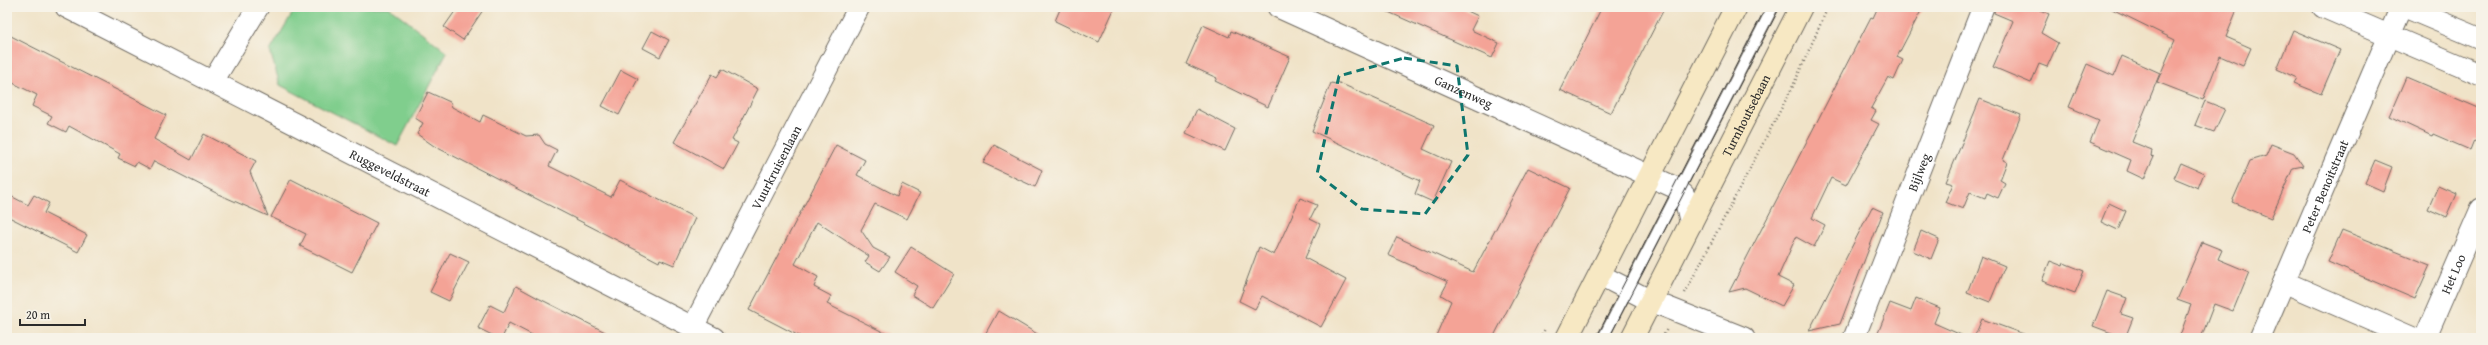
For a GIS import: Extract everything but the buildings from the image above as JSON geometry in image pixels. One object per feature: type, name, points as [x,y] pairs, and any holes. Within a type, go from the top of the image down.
[{"type":"main road","points":[[1567,338],[1736,7]]},
{"type":"main road","name":"Turnhoutsebaan","points":[[1632,338],[1801,7]]},
{"type":"street","name":"Ruggeveldstraat","points":[[66,7],[714,338]]},
{"type":"street","points":[[213,81],[258,7]]},
{"type":"street","name":"Vuurkruisenlaan","points":[[693,327],[859,7]]},
{"type":"street","name":"Ganzenweg","points":[[1278,7],[1649,175]]},
{"type":"street","name":"Bijlweg","points":[[1854,338],[1983,7]]},
{"type":"street","points":[[2323,7],[2481,75]]},
{"type":"street","name":"Peter Benoitstraat","points":[[2260,338],[2401,7]]},
{"type":"street","points":[[2405,7],[2481,39]]},
{"type":"street","points":[[1649,175],[1684,195],[1691,224]]},
{"type":"street","name":"Het Loo","points":[[2425,338],[2481,209]]},
{"type":"street","points":[[1600,275],[1651,301],[1744,338]]},
{"type":"street","points":[[2284,282],[2413,338]]},
{"type":"lane","name":"Turnhoutsebaan","points":[[1603,338],[1773,7]]},
{"type":"path","points":[[1662,338],[1793,86],[1828,7]]},
{"type":"highlighted area","points":[[1404,58],[1457,66],[1468,155],[1425,214],[1362,209],[1317,174],[1339,76]]},
{"type":"green space","points":[[296,7],[389,7],[447,52],[397,146],[280,85],[270,51]]},
{"type":"tram line","points":[[1596,338],[1766,7]]},
{"type":"tram line","points":[[1609,338],[1780,7]]}]
